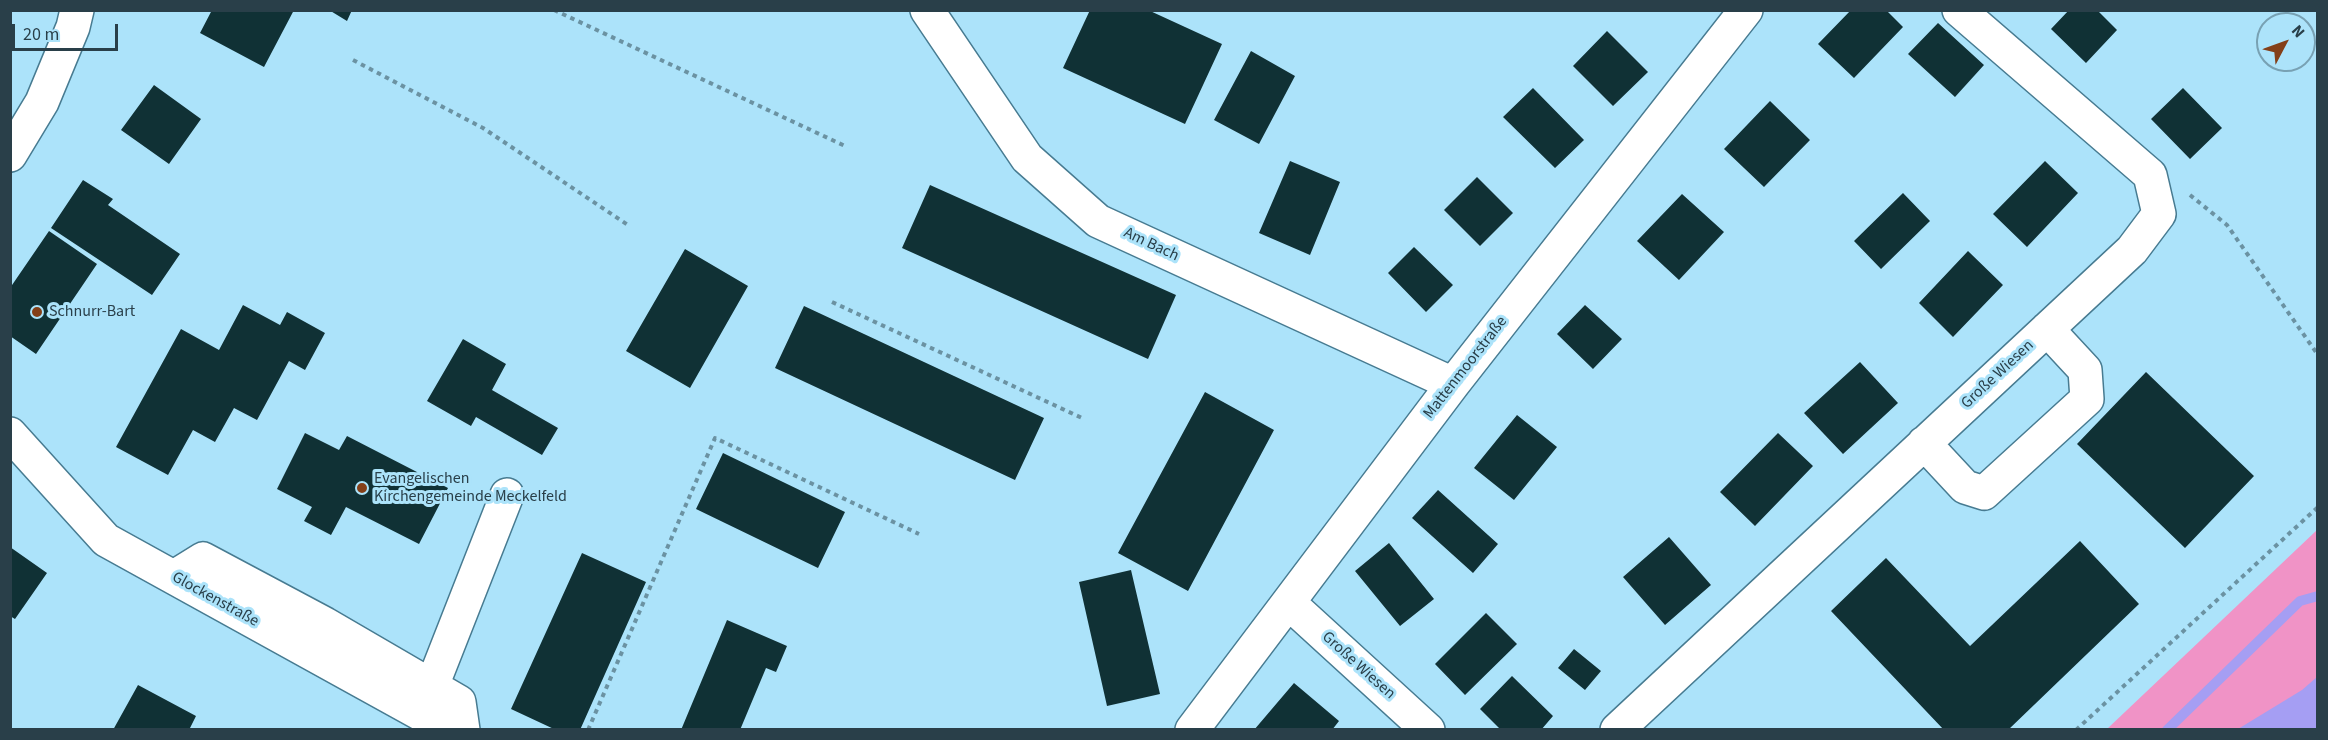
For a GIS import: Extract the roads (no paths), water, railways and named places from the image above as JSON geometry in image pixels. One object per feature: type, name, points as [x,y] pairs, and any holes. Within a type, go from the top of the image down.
[{"type":"street","points":[[10,155],[42,102],[74,27],[77,10]]},
{"type":"street","name":"Am Bach","points":[[927,10],[1027,158],[1098,221],[1453,384]]},
{"type":"street","name":"Mattenmoorstraße","points":[[1192,729],[1453,384],[1746,10]]},
{"type":"street","name":"Große Wiesen","points":[[1617,729],[2132,250],[2159,214],[2150,175],[1959,10]]},
{"type":"street","points":[[1924,443],[1965,487],[1984,493],[2087,399],[2085,370],[2047,329]]},
{"type":"street","name":"Glockenstraße","points":[[10,434],[106,540],[450,729]]},
{"type":"street","points":[[432,686],[507,495]]},
{"type":"street","points":[[174,577],[203,559],[325,624],[459,702],[463,729]]},
{"type":"street","name":"Große Wiesen","points":[[1289,603],[1428,729]]},
{"type":"waterway","points":[[2167,730],[2300,601],[2318,596]]},
{"type":"place","name":"Schnurr-Bart","points":[[37,312]]},
{"type":"place","name":"Evangelischen Kirchengemeinde Meckelfeld","points":[[362,488]]}]
